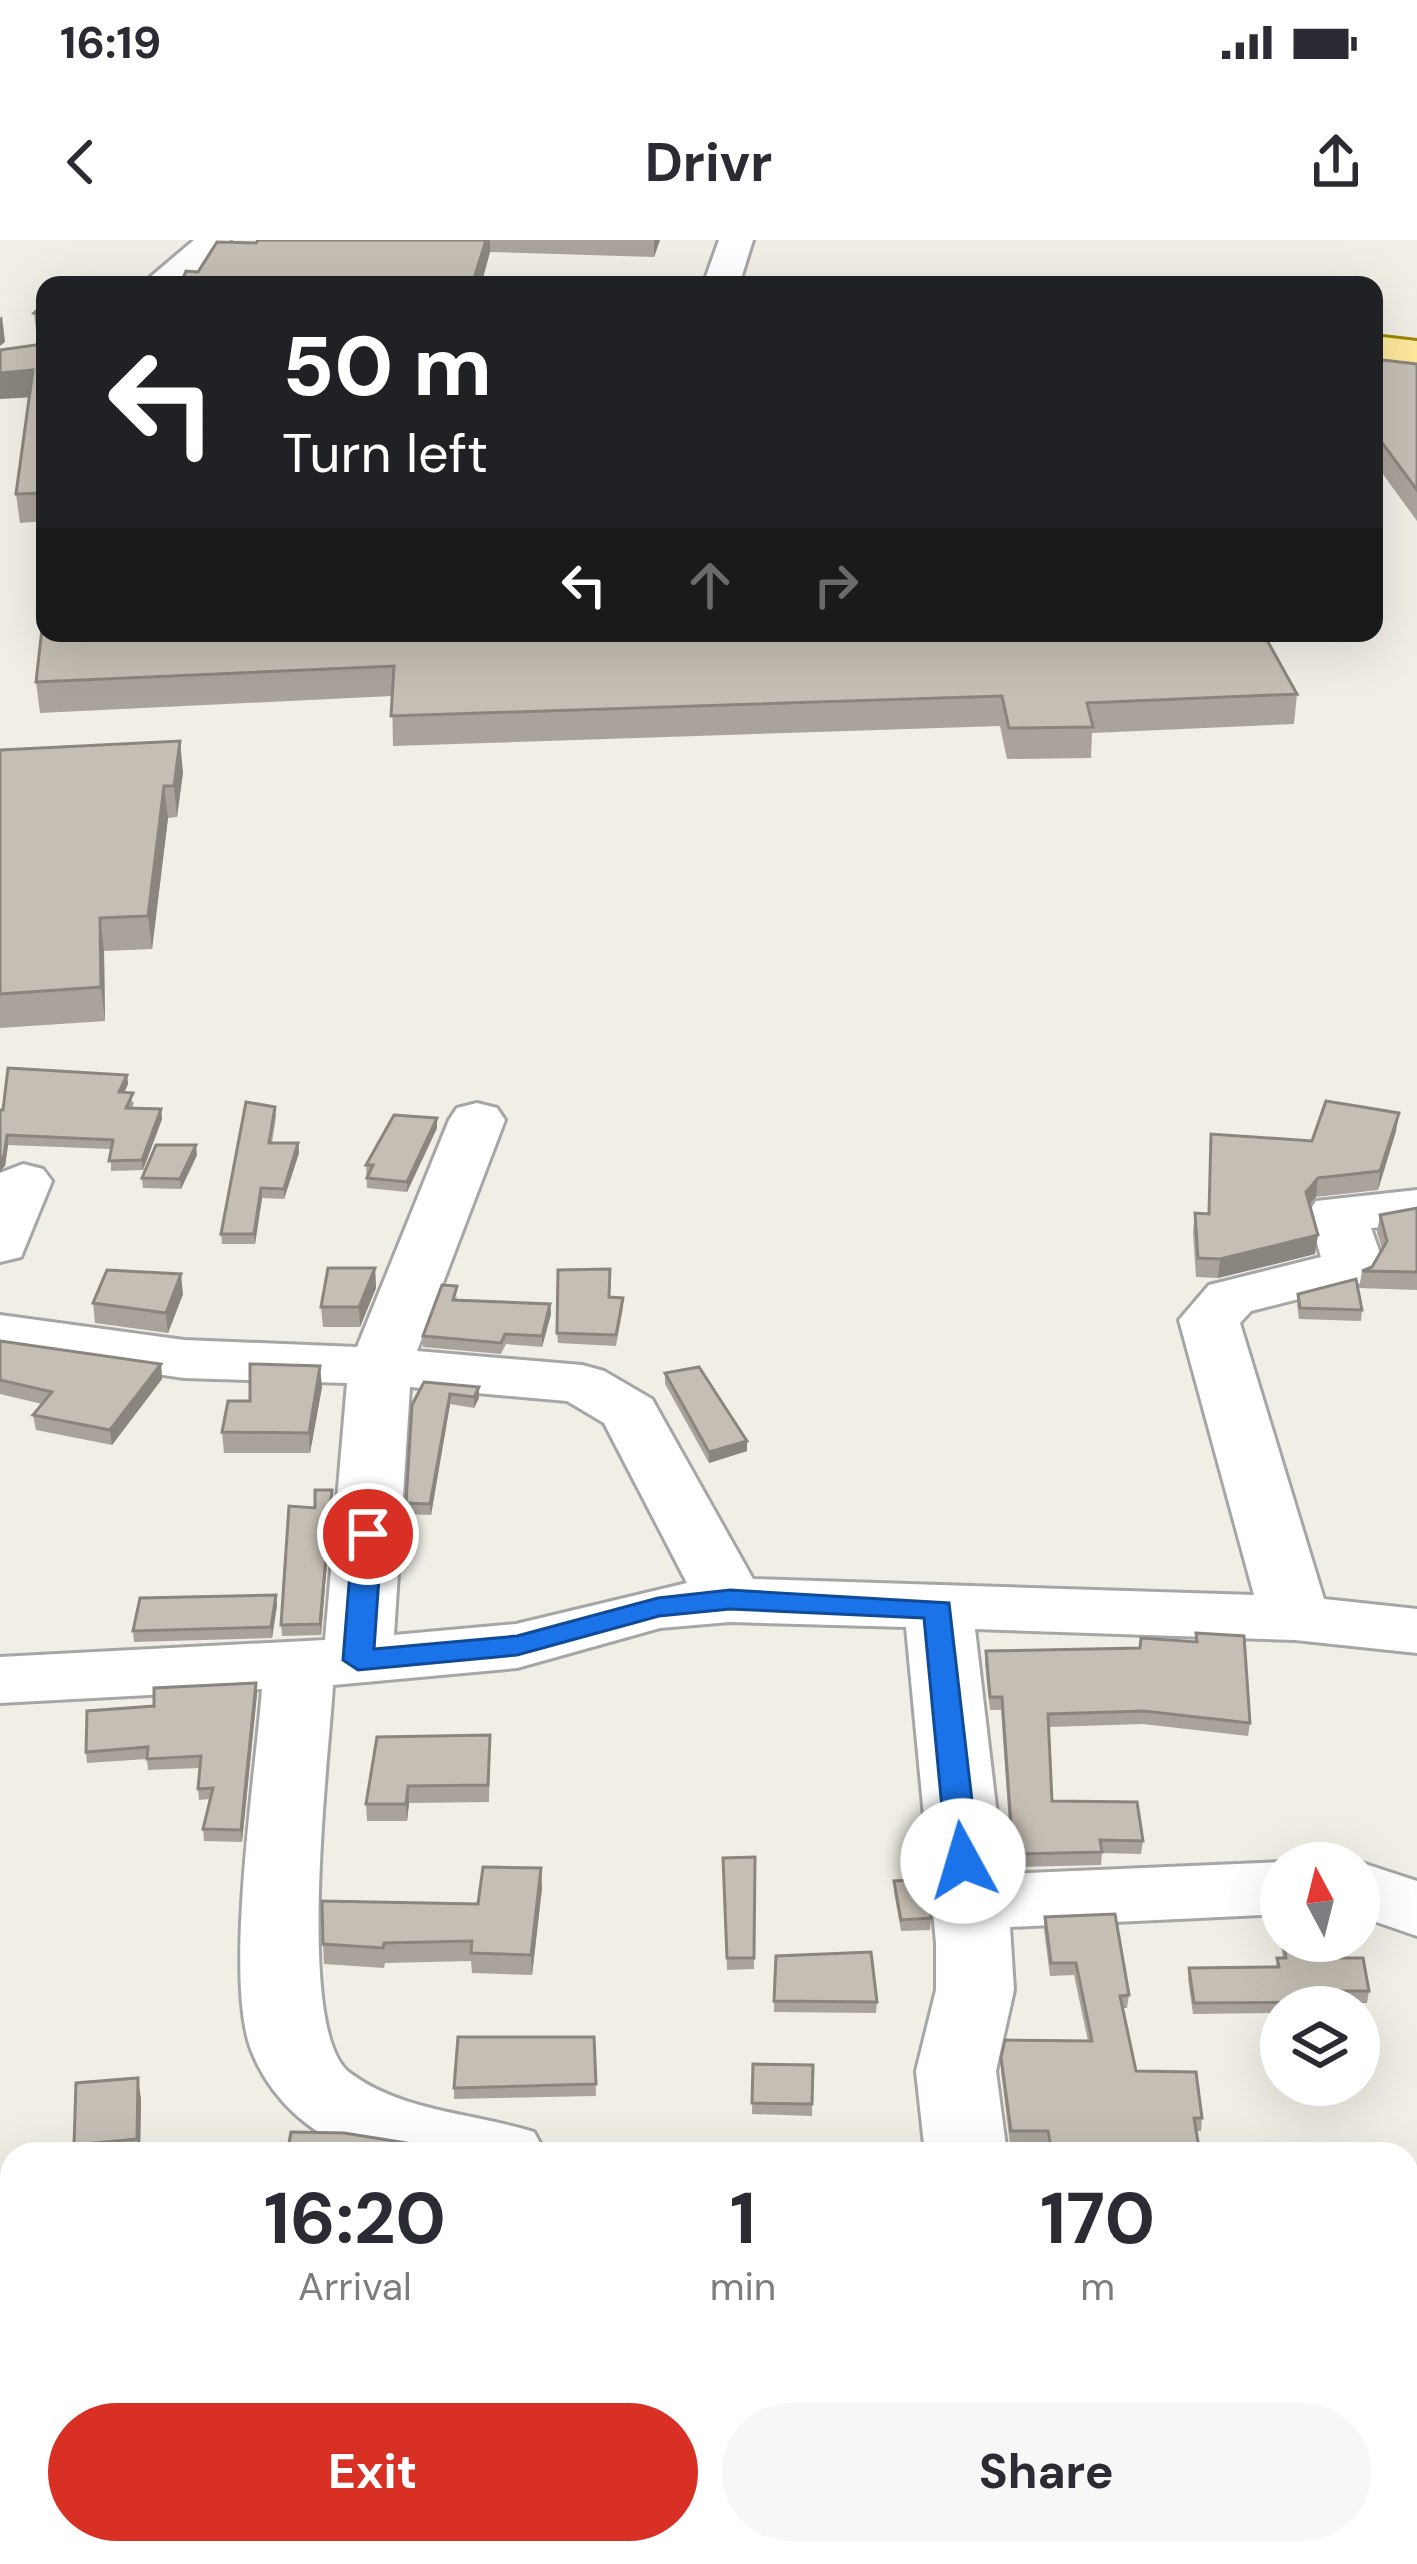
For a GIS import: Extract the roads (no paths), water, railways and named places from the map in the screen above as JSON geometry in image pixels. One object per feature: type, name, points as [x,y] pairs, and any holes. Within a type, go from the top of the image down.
[{"type":"main road","points":[[1383,349],[1417,353]]},
{"type":"street","points":[[174,276],[213,240]]},
{"type":"street","points":[[724,276],[736,240]]},
{"type":"street","points":[[450,2142],[382,2127],[320,2093],[290,2050],[278,1982],[380,1366],[476,1120]]},
{"type":"street","points":[[0,1244],[23,1181]]},
{"type":"street","points":[[1295,1618],[1209,1320],[1230,1298],[1345,1269],[1351,1256],[1337,1213],[1417,1207]]},
{"type":"street","points":[[0,1334],[164,1358],[552,1378],[603,1392],[630,1412],[730,1600]]},
{"type":"street","points":[[0,1680],[517,1646],[658,1607],[730,1600],[1295,1618],[1417,1630]]},
{"type":"street","points":[[938,1609],[975,1990],[956,2071],[964,2142]]},
{"type":"street","points":[[967,1902],[1260,1889]]},
{"type":"street","points":[[1380,1896],[1417,1909]]}]
